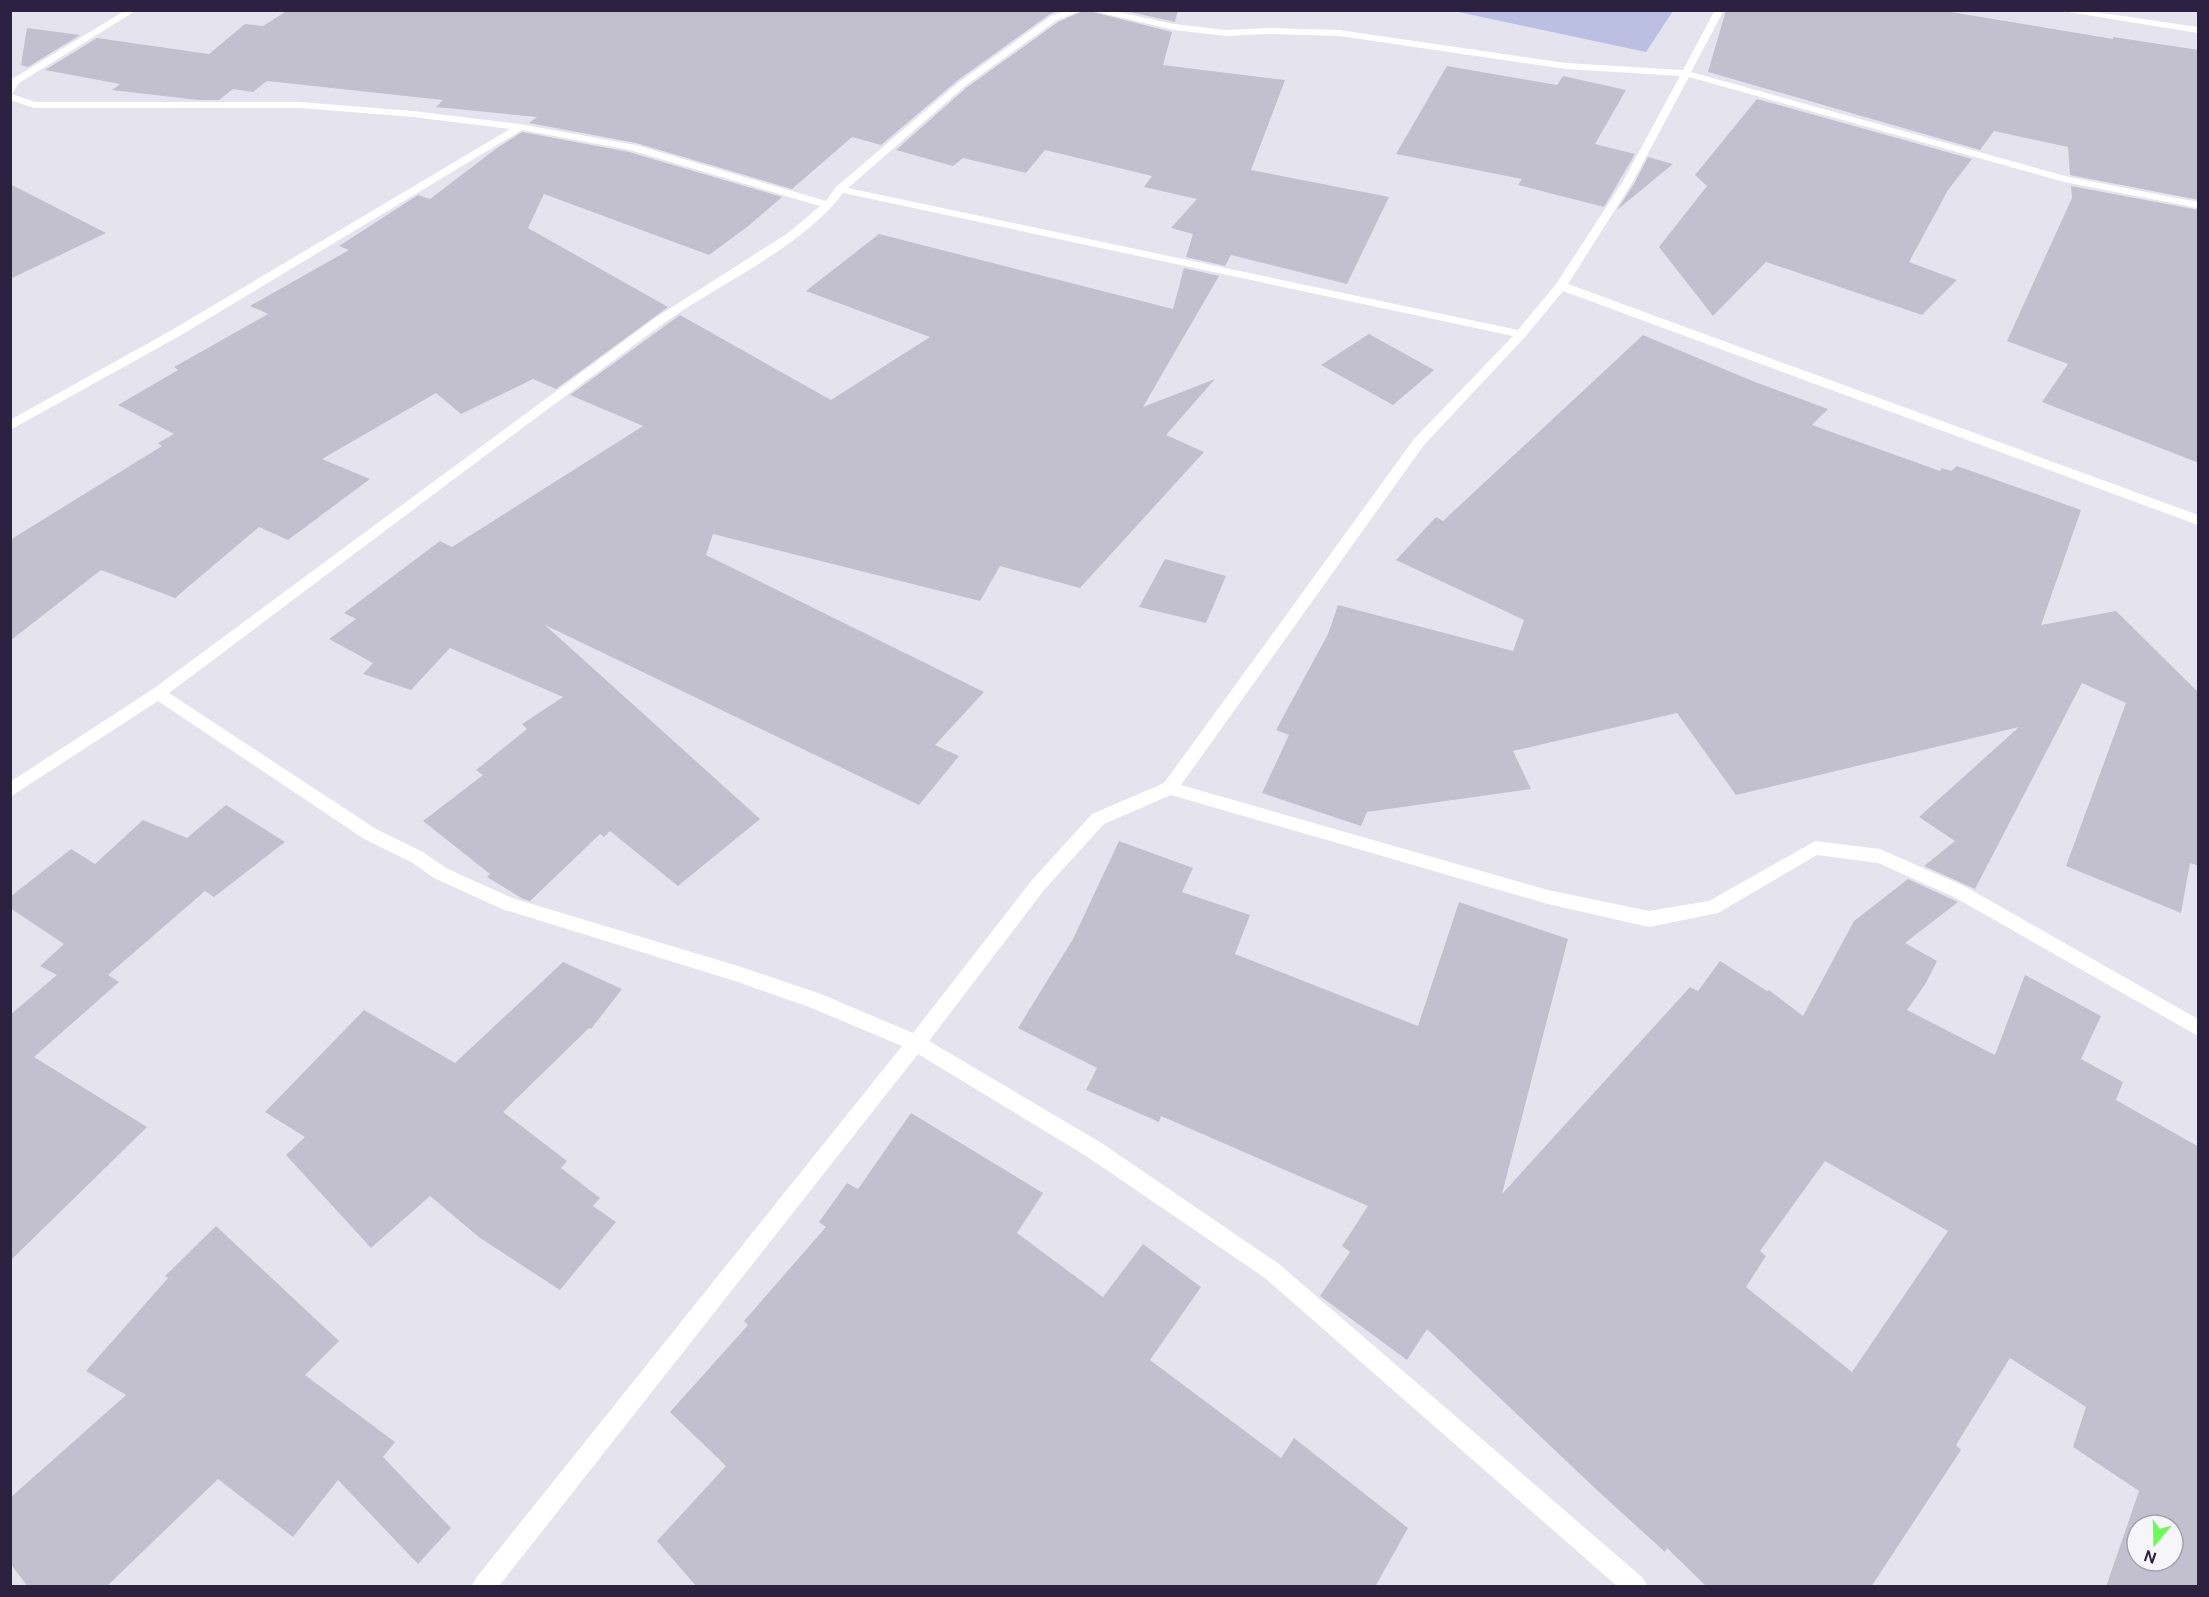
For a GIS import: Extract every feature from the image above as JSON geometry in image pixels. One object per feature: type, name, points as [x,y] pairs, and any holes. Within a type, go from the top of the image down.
[{"type":"street","points":[[10,92],[15,81],[133,10]]},
{"type":"street","points":[[10,791],[158,693],[659,321],[792,235],[828,205],[840,189],[962,84],[1054,18],[1079,10]]},
{"type":"street","points":[[1094,10],[1174,27],[1216,32],[1339,33],[1566,66],[1684,73],[2068,180],[2199,205]]},
{"type":"street","points":[[484,1587],[916,1043],[1038,885],[1098,819],[1170,788],[1419,442],[1521,334],[1561,286],[1627,183],[1684,73],[1720,10]]},
{"type":"street","points":[[2060,10],[2199,30]]},
{"type":"street","points":[[10,97],[34,105],[300,105],[413,114],[520,127],[632,147],[828,205]]},
{"type":"street","points":[[10,426],[174,334],[520,127]]},
{"type":"street","points":[[840,189],[1521,334]]},
{"type":"street","points":[[1561,286],[2199,520]]},
{"type":"street","points":[[158,693],[370,834],[417,857],[440,873],[474,890],[531,911],[814,1000],[916,1043],[1093,1149],[1272,1271],[1635,1587]]},
{"type":"street","points":[[1170,788],[1548,897],[1649,919],[1712,908],[1815,848],[1880,856],[1960,892],[2199,1028]]},
{"type":"shaded area","points":[[1673,10],[1646,52],[1454,11]]},
{"type":"building","points":[[288,10],[1060,10],[1050,14],[958,80],[881,145],[852,137],[792,189],[636,143],[529,123],[537,117],[436,107],[443,100],[267,81],[253,92],[233,89],[219,100],[198,100],[112,90],[120,84],[45,70],[97,38],[209,54],[245,24],[263,26]]},
{"type":"building","points":[[1085,10],[1172,32],[1163,65],[1285,80],[1251,170],[1389,197],[1347,284],[1231,255],[1225,266],[1186,257],[1193,234],[1171,228],[1197,199],[1144,187],[1152,176],[1045,150],[1026,173],[963,158],[953,166],[896,150],[966,88],[1058,22]]},
{"type":"building","points":[[1121,10],[1178,10],[1175,22]]},
{"type":"building","points":[[1726,10],[1939,10],[2113,39],[2113,37],[2199,50],[2199,200],[2070,175],[2068,147],[1994,131],[1980,150],[1708,72]]},
{"type":"building","points":[[27,28],[80,35],[28,67],[21,65]]},
{"type":"building","points":[[1447,66],[1557,85],[1563,76],[1626,90],[1595,144],[1635,154],[1604,207],[1518,185],[1522,179],[1396,154]]},
{"type":"building","points":[[1757,99],[1972,159],[1948,190],[1909,262],[1957,280],[1922,315],[1766,262],[1713,316],[1659,247],[1707,186],[1695,175]]},
{"type":"building","points":[[522,132],[629,152],[782,197],[709,255],[544,194],[528,228],[668,307],[556,389],[533,379],[461,414],[436,393],[322,459],[370,479],[288,540],[259,527],[175,598],[101,570],[10,641],[10,540],[162,446],[158,443],[174,434],[118,405],[178,370],[174,367],[268,314],[250,306],[349,250],[339,246],[418,195],[430,199]]},
{"type":"building","points":[[1648,157],[1673,164],[1617,210],[1634,184]]},
{"type":"building","points":[[10,184],[106,233],[10,279]]},
{"type":"building","points":[[2071,186],[2199,210],[2199,463],[2042,402],[2068,364],[2007,341],[2072,198]]},
{"type":"building","points":[[879,234],[1173,309],[1184,268],[1219,276],[1143,407],[1215,379],[1166,435],[1204,452],[1080,588],[1000,566],[980,601],[713,534],[706,555],[984,692],[935,745],[959,756],[919,805],[545,625],[760,819],[678,886],[610,831],[604,837],[600,834],[530,901],[523,899],[487,877],[490,874],[423,821],[483,775],[476,770],[527,729],[522,724],[563,697],[450,648],[411,690],[363,674],[373,663],[329,639],[356,619],[344,613],[440,541],[452,547],[643,426],[570,395],[680,315],[831,400],[930,337],[806,291]]},
{"type":"building","points":[[1369,334],[1434,370],[1393,405],[1321,365]]},
{"type":"building","points":[[1643,335],[1750,380],[1828,409],[1812,425],[1940,471],[1942,468],[1951,471],[1957,466],[2081,510],[2041,625],[2116,611],[2199,693],[2199,866],[2190,863],[2181,913],[2066,866],[2126,703],[2082,683],[1975,889],[1924,866],[1955,841],[1919,817],[2019,727],[1736,795],[1677,713],[1513,751],[1531,789],[1367,812],[1361,826],[1262,793],[1289,735],[1276,730],[1328,634],[1338,605],[1513,651],[1524,620],[1396,560],[1436,517],[1443,521]]},
{"type":"building","points":[[1165,559],[1226,576],[1206,623],[1139,607]]},
{"type":"building","points":[[226,805],[285,842],[214,897],[205,891],[108,975],[119,982],[34,1057],[147,1127],[10,1261],[10,1015],[57,975],[40,966],[64,944],[10,908],[10,897],[71,849],[95,864],[143,820],[187,838]]},
{"type":"building","points":[[1119,841],[1193,868],[1182,892],[1250,915],[1235,954],[1418,1026],[1459,902],[1568,939],[1502,1194],[1690,987],[1698,991],[1720,961],[1767,991],[1769,990],[1803,1016],[1854,921],[1908,879],[1958,902],[1905,943],[1937,961],[1926,983],[1907,1010],[1995,1055],[2025,975],[2101,1016],[2081,1059],[2123,1082],[2116,1100],[2199,1147],[2199,1587],[2106,1587],[2125,1532],[2125,1573],[2185,1573],[2185,1513],[2131,1513],[2139,1491],[2073,1447],[2086,1407],[2010,1358],[1956,1445],[1961,1450],[1871,1587],[1707,1587],[1667,1548],[1665,1552],[1599,1492],[1427,1329],[1407,1360],[1320,1296],[1350,1252],[1342,1246],[1368,1206],[1161,1116],[1159,1122],[1086,1090],[1097,1068],[1018,1028],[1073,939]],"holes":[[[1825,1161],[1948,1231],[1852,1372],[1746,1287],[1766,1256],[1760,1251]]]},
{"type":"building","points":[[563,962],[622,989],[591,1029],[589,1028],[503,1112],[567,1161],[561,1168],[600,1198],[593,1206],[616,1222],[560,1290],[480,1238],[430,1196],[371,1248],[286,1155],[305,1137],[265,1112],[364,1010],[455,1063]]},
{"type":"building","points":[[911,1113],[1043,1193],[1017,1233],[1103,1297],[1143,1244],[1201,1287],[1150,1360],[1281,1458],[1294,1438],[1408,1528],[1375,1587],[697,1587],[657,1541],[726,1466],[670,1412],[748,1325],[744,1321],[826,1227],[819,1222],[847,1183],[858,1189]]},
{"type":"building","points":[[216,1226],[339,1341],[305,1375],[395,1442],[383,1457],[451,1528],[418,1564],[338,1480],[293,1537],[218,1479],[106,1587],[28,1587],[10,1563],[10,1498],[126,1395],[86,1371],[168,1278],[165,1276]]}]
